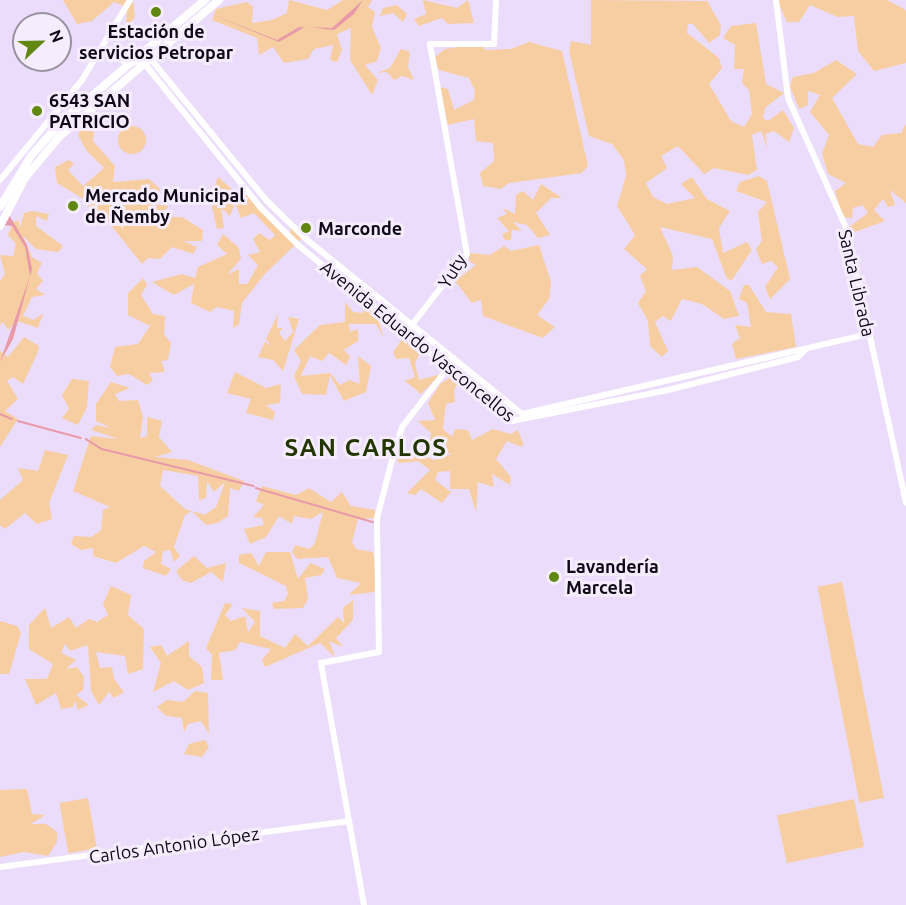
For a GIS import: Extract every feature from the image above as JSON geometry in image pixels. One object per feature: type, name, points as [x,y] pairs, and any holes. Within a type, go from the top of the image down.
[{"type":"highway","points":[[4,205],[54,142],[146,58],[205,0]]},
{"type":"highway","points":[[0,226],[4,205],[61,122],[134,62],[146,58],[219,0]]},
{"type":"street","points":[[0,180],[104,48],[130,0]]},
{"type":"street","name":"Yuty","points":[[407,331],[467,254],[430,44],[494,44],[496,0]]},
{"type":"street","name":"Santa Librada","points":[[776,0],[788,98],[847,230],[906,503]]},
{"type":"street","points":[[104,48],[134,62]]},
{"type":"street","name":"Avenida Eduardo Vasconcellos","points":[[146,58],[267,201],[314,246],[522,414],[868,334]]},
{"type":"street","name":"Avenida Eduardo Vasconcellos","points":[[146,58],[260,207],[298,245],[519,422],[664,392],[798,357],[806,349]]},
{"type":"street","points":[[364,905],[321,663],[379,652],[377,528],[386,484],[402,427],[455,359]]},
{"type":"street","name":"Carlos Antonio López","points":[[0,867],[348,821]]},
{"type":"shaded area","points":[[63,0],[133,0],[135,17],[126,29],[127,7],[114,2],[92,21],[77,24]]},
{"type":"shaded area","points":[[289,0],[327,10],[343,0],[372,0],[368,7],[375,12],[372,27],[381,48],[377,61],[365,65],[378,80],[372,95],[350,60],[351,28],[337,34],[342,50],[337,62],[330,60],[333,45],[314,49],[308,59],[284,63],[273,47],[259,55],[257,38],[212,20],[216,9],[247,2],[253,7],[252,23],[272,20],[287,13]]},
{"type":"shaded area","points":[[363,0],[354,14],[334,30],[307,27],[332,28]]},
{"type":"shaded area","points":[[423,0],[457,8],[468,0],[474,23],[448,24],[442,18],[419,26],[414,19],[426,14]]},
{"type":"shaded area","points":[[591,0],[707,1],[721,25],[720,35],[709,43],[693,24],[688,24],[687,33],[719,58],[722,68],[709,84],[731,121],[744,127],[752,114],[749,90],[742,83],[744,69],[734,69],[735,45],[723,38],[731,26],[756,23],[766,84],[784,93],[765,108],[763,118],[768,121],[783,110],[794,128],[789,142],[774,131],[765,134],[768,149],[761,131],[752,135],[757,170],[748,175],[714,168],[704,174],[678,146],[661,156],[667,168],[646,183],[653,197],[667,204],[695,198],[681,184],[692,177],[707,199],[730,211],[719,228],[723,253],[747,242],[752,250],[732,280],[727,279],[712,239],[660,227],[673,256],[672,270],[697,267],[730,291],[739,316],[724,319],[702,304],[682,299],[671,321],[663,316],[655,322],[668,351],[662,357],[650,346],[648,321],[638,303],[646,291],[640,276],[647,269],[624,249],[635,235],[617,206],[626,176],[624,160],[612,144],[589,136],[569,51],[571,41],[591,45]]},
{"type":"shaded area","points":[[777,0],[887,0],[906,10],[906,63],[874,71],[858,51],[854,16],[838,17],[810,5],[799,22],[787,22]]},
{"type":"shaded area","points":[[397,5],[407,14],[403,22],[393,13],[380,16],[383,8]]},
{"type":"shaded area","points":[[208,13],[277,40],[299,27],[305,27],[279,42]]},
{"type":"shaded area","points":[[529,42],[562,51],[588,166],[582,173],[509,183],[501,189],[483,186],[480,173],[494,161],[493,143],[476,141],[474,119],[448,125],[439,87],[448,89],[454,110],[474,100],[475,91],[469,78],[439,70],[434,58],[445,49],[481,44],[485,50],[511,49]]},
{"type":"shaded area","points":[[401,49],[410,52],[408,67],[414,80],[402,76],[394,80],[387,72],[377,73],[390,68]]},
{"type":"shaded area","points":[[836,60],[857,74],[832,98],[858,144],[873,147],[882,135],[901,133],[906,124],[906,203],[890,190],[895,205],[888,207],[883,199],[874,210],[885,221],[855,232],[849,227],[868,213],[863,205],[853,208],[852,218],[842,217],[835,191],[846,183],[828,174],[822,154],[829,135],[810,112],[820,95],[808,91],[808,105],[799,109],[790,86],[793,77],[814,73]]},
{"type":"shaded area","points":[[132,126],[142,130],[146,140],[142,150],[132,154],[122,150],[118,140],[122,130]]},
{"type":"shaded area","points":[[82,128],[94,132],[93,141],[115,166],[113,182],[149,179],[160,189],[153,204],[169,206],[158,217],[182,217],[203,230],[202,241],[183,241],[197,247],[193,254],[172,247],[160,259],[148,258],[142,264],[106,219],[91,216],[87,201],[57,183],[55,167],[69,160],[74,164],[68,170],[83,186],[104,168],[86,150],[78,135]]},
{"type":"shaded area","points":[[759,176],[767,181],[790,279],[770,299],[765,287],[778,267],[771,261],[762,264],[756,249],[762,241],[758,212],[767,202],[736,191],[740,182]]},
{"type":"shaded area","points":[[218,177],[233,190],[241,188],[275,225],[290,234],[291,227],[302,238],[264,275],[242,303],[239,324],[233,328],[234,311],[217,307],[210,312],[191,303],[194,284],[174,295],[152,282],[182,274],[195,278],[198,267],[227,254],[217,245],[223,234],[239,248],[241,259],[227,275],[239,269],[239,284],[247,284],[258,265],[248,255],[260,252],[253,239],[259,233],[270,240],[275,235],[254,213],[241,218],[235,203],[230,216],[221,208],[224,228],[217,229],[210,198]]},
{"type":"shaded area","points":[[541,184],[562,198],[551,198],[536,213],[550,235],[538,238],[527,225],[513,222],[522,231],[512,230],[511,240],[505,240],[502,234],[509,231],[497,218],[507,214],[503,208],[515,214],[516,195],[523,191],[533,200]]},
{"type":"shaded area","points":[[32,211],[49,214],[47,221],[36,216],[36,226],[63,246],[58,252],[36,249],[23,236],[32,257],[42,263],[37,273],[43,281],[36,289],[45,295],[32,297],[23,316],[33,320],[43,314],[38,328],[17,321],[8,330],[3,322],[0,325],[0,281],[5,274],[0,255],[13,256],[16,244],[8,235],[13,222],[19,220],[20,228],[24,213]]},
{"type":"shaded area","points":[[9,215],[27,245],[32,269],[13,339],[0,362],[30,276],[25,247],[12,226],[3,225]]},
{"type":"shaded area","points":[[539,245],[551,282],[549,299],[537,315],[555,327],[543,338],[483,316],[481,300],[472,303],[455,281],[476,265],[469,261],[470,253],[490,255],[504,246],[511,251]]},
{"type":"shaded area","points":[[143,278],[147,285],[141,295],[153,314],[165,316],[164,334],[171,343],[168,360],[161,361],[165,372],[149,373],[153,380],[147,385],[129,374],[117,376],[110,367],[115,347],[138,344],[150,326],[128,315],[128,293]]},
{"type":"shaded area","points":[[744,285],[749,285],[766,312],[791,314],[796,347],[736,359],[732,344],[740,338],[735,325],[751,327],[747,303],[739,299]]},
{"type":"shaded area","points":[[345,302],[353,312],[362,313],[370,305],[376,310],[383,337],[376,324],[349,324],[350,332],[358,329],[358,341],[344,350],[350,357],[346,365],[329,353],[322,361],[310,356],[301,376],[330,373],[340,385],[349,380],[360,384],[358,356],[371,366],[366,392],[344,401],[330,375],[326,395],[302,394],[294,376],[301,361],[294,350],[320,325],[345,322]]},
{"type":"shaded area","points":[[278,314],[277,328],[283,328],[279,333],[285,341],[293,332],[288,317],[299,319],[283,371],[273,360],[258,357],[265,342],[271,346],[266,339]]},
{"type":"shaded area","points":[[420,336],[424,343],[415,364],[419,380],[441,374],[421,394],[405,381],[415,377],[409,358],[396,359],[393,352],[404,337]]},
{"type":"shaded area","points":[[24,337],[39,346],[38,352],[23,384],[13,377],[7,381],[18,399],[5,411],[18,419],[0,447],[0,351],[8,357]]},
{"type":"shaded area","points":[[235,372],[266,388],[281,384],[280,403],[266,405],[275,412],[273,420],[246,413],[251,399],[227,393]]},
{"type":"shaded area","points":[[458,373],[462,379],[454,389],[455,402],[446,404],[443,429],[452,437],[455,429],[468,430],[472,440],[493,429],[511,434],[518,430],[523,443],[522,447],[507,441],[496,459],[511,477],[510,485],[492,474],[494,487],[478,482],[476,512],[469,489],[450,489],[450,471],[438,472],[435,480],[451,492],[442,503],[421,489],[415,495],[407,493],[430,470],[418,461],[399,463],[395,456],[404,449],[434,460],[452,454],[429,449],[431,433],[418,421],[435,420],[428,403],[440,384]]},
{"type":"shaded area","points":[[72,379],[89,381],[87,407],[78,425],[62,418],[69,409],[62,395]]},
{"type":"shaded area","points":[[111,382],[130,388],[115,394],[119,401],[138,400],[143,417],[140,438],[147,436],[147,417],[162,421],[159,437],[172,452],[155,457],[188,460],[244,481],[239,491],[230,488],[228,516],[217,523],[206,525],[192,511],[185,515],[174,547],[180,556],[174,562],[170,550],[163,551],[161,564],[171,569],[166,576],[143,568],[144,561],[156,552],[144,546],[116,563],[93,556],[93,548],[81,550],[71,544],[74,536],[91,537],[101,530],[103,510],[110,507],[73,491],[91,436],[119,439],[91,430],[96,425],[111,428],[96,421],[96,404]],"holes":[[[163,470],[198,476],[199,500],[206,498],[207,481],[214,492],[225,482],[216,507],[205,515],[185,509],[160,486]]]},
{"type":"shaded area","points":[[45,450],[68,455],[49,503],[52,519],[37,524],[25,513],[5,529],[0,525],[0,500],[23,480],[18,468],[38,471]]},
{"type":"shaded area","points":[[262,486],[296,495],[309,488],[331,502],[342,492],[351,506],[375,510],[375,518],[358,519],[352,542],[356,549],[373,552],[378,583],[374,592],[349,595],[361,583],[337,578],[328,557],[298,559],[292,553],[295,545],[310,549],[315,543],[323,512],[311,519],[294,516],[292,524],[279,516],[266,537],[250,544],[244,529],[264,525],[262,518],[253,517],[264,505],[256,501]]},
{"type":"shaded area","points":[[266,552],[290,552],[298,579],[310,563],[325,569],[321,575],[305,578],[308,599],[303,608],[274,609],[272,603],[284,601],[288,594],[286,586],[239,563],[239,555],[251,553],[259,566]]},
{"type":"shaded area","points":[[194,556],[207,568],[226,563],[223,582],[211,572],[191,583],[182,580],[176,571]]},
{"type":"shaded area","points":[[842,582],[884,798],[859,803],[817,587]]},
{"type":"shaded area","points":[[111,586],[131,595],[128,615],[144,629],[143,669],[128,674],[125,656],[96,652],[100,668],[112,667],[114,679],[124,692],[114,698],[109,692],[99,705],[91,691],[88,645],[70,651],[65,644],[61,653],[76,660],[66,669],[77,667],[84,677],[83,690],[76,695],[89,705],[78,710],[75,701],[73,707],[61,709],[56,693],[36,705],[25,679],[47,679],[53,664],[29,649],[29,625],[45,608],[51,628],[69,617],[76,628],[89,619],[97,622],[108,615],[103,604]]},
{"type":"shaded area","points":[[353,600],[353,620],[336,638],[343,647],[329,641],[335,657],[320,643],[265,667],[262,660],[271,649],[240,642],[235,650],[219,653],[223,680],[211,680],[212,655],[206,648],[225,603],[233,604],[225,615],[231,621],[245,616],[248,632],[255,622],[242,608],[260,611],[260,636],[285,648],[295,634],[308,646],[338,617],[344,623],[343,608]]},
{"type":"shaded area","points":[[0,621],[17,626],[21,633],[9,674],[0,674]]},
{"type":"shaded area","points":[[189,641],[189,656],[202,667],[204,683],[188,690],[174,681],[153,692],[161,663],[150,647],[161,645],[167,656]]},
{"type":"shaded area","points":[[195,691],[208,693],[209,734],[201,721],[188,724],[184,732],[182,718],[166,716],[157,707],[167,700],[183,702]]},
{"type":"shaded area","points":[[205,740],[209,747],[202,757],[184,754],[189,744]]},
{"type":"shaded area","points":[[27,789],[32,814],[45,815],[31,824],[46,824],[57,832],[57,842],[48,856],[24,852],[0,857],[0,790]]},
{"type":"shaded area","points":[[88,798],[97,848],[68,853],[59,803]]},
{"type":"shaded area","points":[[854,799],[864,847],[787,863],[777,815]]},
{"type":"waterway","points":[[0,414],[12,419]]},
{"type":"waterway","points":[[18,421],[81,438]]},
{"type":"waterway","points":[[86,439],[102,449],[254,486]]},
{"type":"waterway","points":[[256,488],[373,522]]},
{"type":"place","name":"Estación de servicios Petropar","points":[[156,12]]},
{"type":"place","name":"6543 SAN PATRICIO","points":[[37,111]]},
{"type":"place","name":"Mercado Municipal de Ñemby","points":[[73,206]]},
{"type":"place","name":"Marconde","points":[[306,228]]},
{"type":"place","name":"Lavandería Marcela","points":[[554,577]]},
{"type":"district","name":"SAN CARLOS","points":[[366,448]]}]
